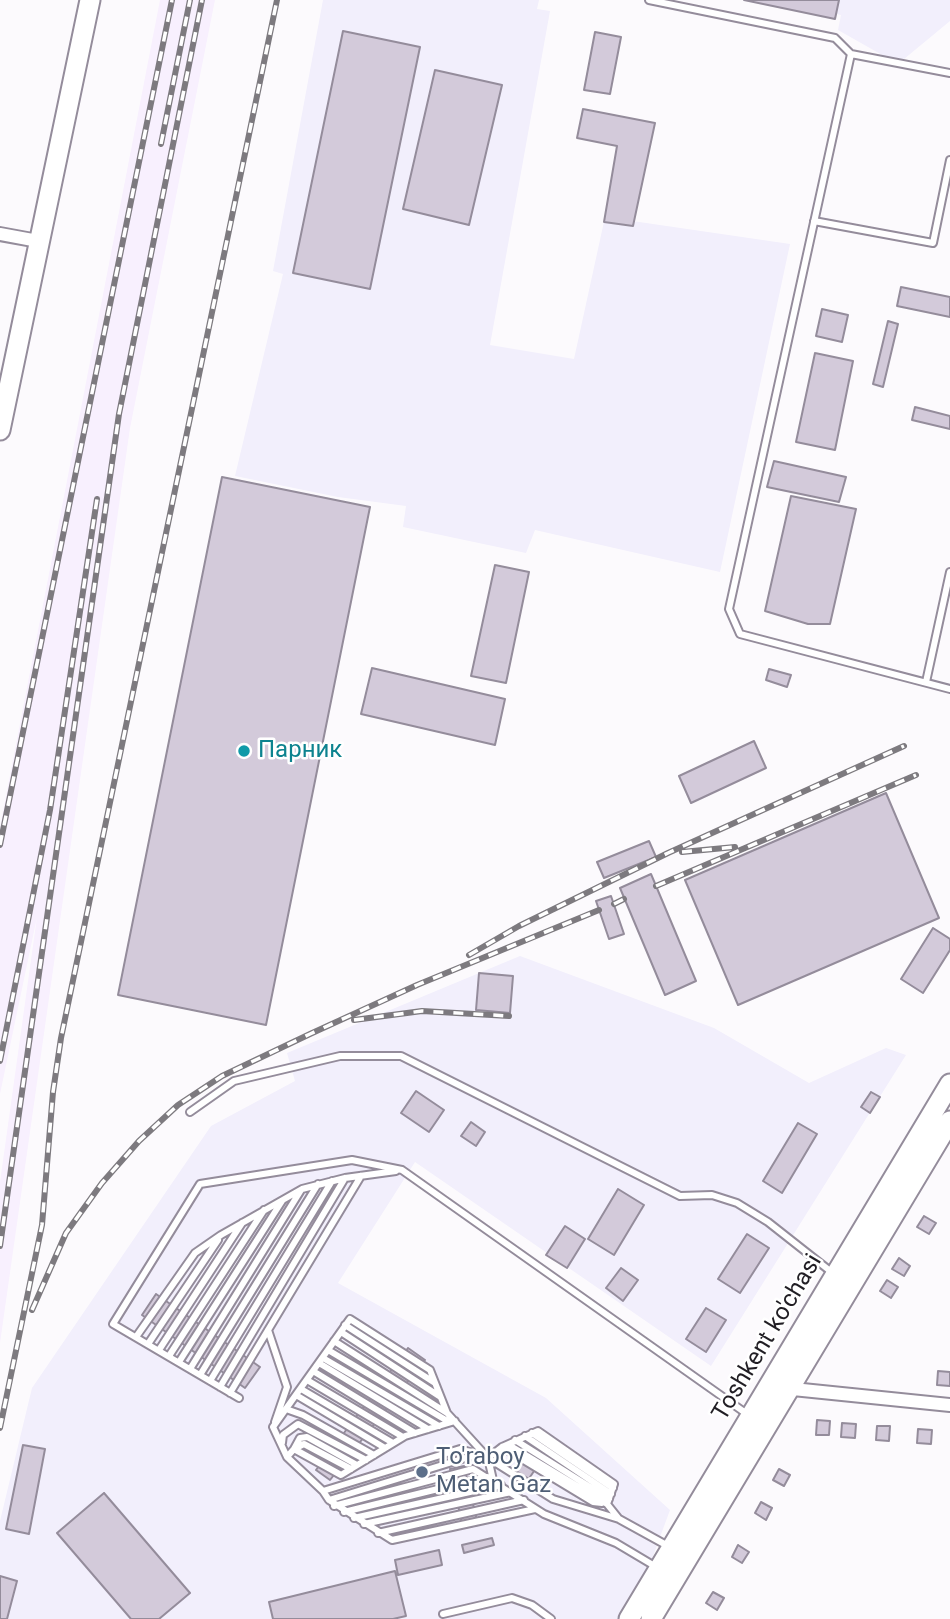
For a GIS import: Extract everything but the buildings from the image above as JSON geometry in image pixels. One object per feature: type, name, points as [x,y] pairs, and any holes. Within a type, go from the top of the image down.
[{"type":"main road","points":[[0,430],[90,0]]},
{"type":"main road","name":"Toshkent ko'chasi","points":[[651,1619],[667,1574],[749,1415],[950,1084]]},
{"type":"main road","name":"Toshkent ko'chasi","points":[[679,1553],[789,1389],[950,1121]]},
{"type":"main road","name":"Toshkent ko'chasi","points":[[629,1619],[667,1574]]},
{"type":"street","points":[[0,234],[38,241]]},
{"type":"street","points":[[768,1387],[950,1405]]},
{"type":"lane","points":[[649,0],[835,38],[851,54],[950,73]]},
{"type":"lane","points":[[851,54],[729,609],[740,634],[950,689]]},
{"type":"lane","points":[[814,221],[933,243],[950,160]]},
{"type":"lane","points":[[926,682],[950,572]]},
{"type":"lane","points":[[190,1111],[234,1081],[340,1056],[401,1056],[680,1196],[712,1195],[737,1203],[768,1222],[835,1275]]},
{"type":"lane","points":[[239,1398],[114,1324],[200,1184],[352,1160],[401,1170],[749,1415]]},
{"type":"lane","points":[[136,1337],[195,1253],[243,1221],[302,1189],[345,1178],[401,1170]]},
{"type":"lane","points":[[230,1393],[361,1176]]},
{"type":"lane","points":[[219,1387],[345,1178]]},
{"type":"lane","points":[[210,1381],[332,1181]]},
{"type":"lane","points":[[200,1375],[318,1184]]},
{"type":"lane","points":[[190,1369],[302,1189]]},
{"type":"lane","points":[[180,1362],[283,1199]]},
{"type":"lane","points":[[169,1356],[265,1208]]},
{"type":"lane","points":[[159,1350],[243,1221]]},
{"type":"lane","points":[[148,1344],[221,1235]]},
{"type":"lane","points":[[273,1427],[350,1319],[430,1370],[452,1422]]},
{"type":"lane","points":[[268,1329],[287,1387],[273,1427],[287,1457],[331,1503],[344,1512],[392,1540],[536,1508]]},
{"type":"lane","points":[[343,1329],[441,1398]]},
{"type":"lane","points":[[334,1341],[447,1413]]},
{"type":"lane","points":[[328,1350],[452,1422],[488,1458],[553,1499],[619,1519],[679,1553]]},
{"type":"lane","points":[[321,1361],[439,1426]]},
{"type":"lane","points":[[321,1361],[428,1429]]},
{"type":"lane","points":[[313,1371],[415,1433]]},
{"type":"lane","points":[[307,1380],[403,1437]]},
{"type":"lane","points":[[299,1392],[393,1443]]},
{"type":"lane","points":[[299,1392],[385,1448]]},
{"type":"lane","points":[[286,1409],[303,1415],[374,1455]]},
{"type":"lane","points":[[295,1449],[341,1475],[403,1437],[452,1422]]},
{"type":"lane","points":[[282,1444],[283,1435],[298,1424],[366,1460]]},
{"type":"lane","points":[[323,1492],[460,1449],[488,1458],[509,1444],[538,1431],[614,1484],[610,1496]]},
{"type":"lane","points":[[528,1435],[610,1496],[619,1519]]},
{"type":"lane","points":[[287,1457],[300,1438],[307,1437],[354,1467]]},
{"type":"lane","points":[[509,1444],[593,1502],[610,1496]]},
{"type":"lane","points":[[509,1444],[610,1496]]},
{"type":"lane","points":[[331,1503],[477,1455]]},
{"type":"lane","points":[[488,1458],[490,1478]]},
{"type":"lane","points":[[331,1503],[473,1469],[536,1508],[616,1543],[667,1574]]},
{"type":"lane","points":[[344,1512],[490,1478]]},
{"type":"lane","points":[[354,1518],[500,1485]]},
{"type":"lane","points":[[364,1524],[511,1492]]},
{"type":"lane","points":[[378,1532],[524,1500]]},
{"type":"lane","points":[[443,1614],[512,1598],[532,1605],[551,1619]]},
{"type":"shaded area","points":[[160,0],[215,0],[130,428],[0,1343],[0,1182],[37,917],[0,1094],[0,827]]},
{"type":"shaded area","points":[[323,0],[539,0],[537,9],[550,11],[490,345],[574,359],[605,217],[790,244],[720,572],[535,530],[526,553],[403,527],[406,506],[338,497],[235,476],[283,274],[273,271]]},
{"type":"shaded area","points":[[775,0],[950,0],[950,21],[898,64],[838,30],[841,15]]},
{"type":"shaded area","points":[[520,956],[714,1028],[809,1083],[886,1048],[906,1055],[711,1366],[415,1162],[338,1283],[546,1398],[670,1510],[642,1586],[621,1619],[0,1619],[0,1521],[32,1388],[211,1126],[295,1081],[287,1053]]},
{"type":"railway","points":[[0,845],[172,0]]},
{"type":"railway","points":[[161,144],[190,0]]},
{"type":"railway","points":[[0,1246],[119,414],[202,0]]},
{"type":"railway","points":[[0,1428],[42,1225],[53,1092],[61,1038],[277,0]]},
{"type":"railway","points":[[0,1061],[50,810],[97,499]]},
{"type":"railway","points":[[469,955],[519,926],[668,853],[904,746]]},
{"type":"railway","points":[[656,886],[916,775]]},
{"type":"railway","points":[[682,852],[735,847]]},
{"type":"railway","points":[[614,904],[624,899]]},
{"type":"railway","points":[[32,1310],[66,1233],[102,1183],[139,1141],[178,1105],[222,1076],[310,1034],[417,985],[599,910]]},
{"type":"railway","points":[[354,1020],[422,1011],[509,1016]]},
{"type":"place","name":"Парник","points":[[244,751]]},
{"type":"place","name":"To'raboy Metan Gaz","points":[[422,1472]]}]
